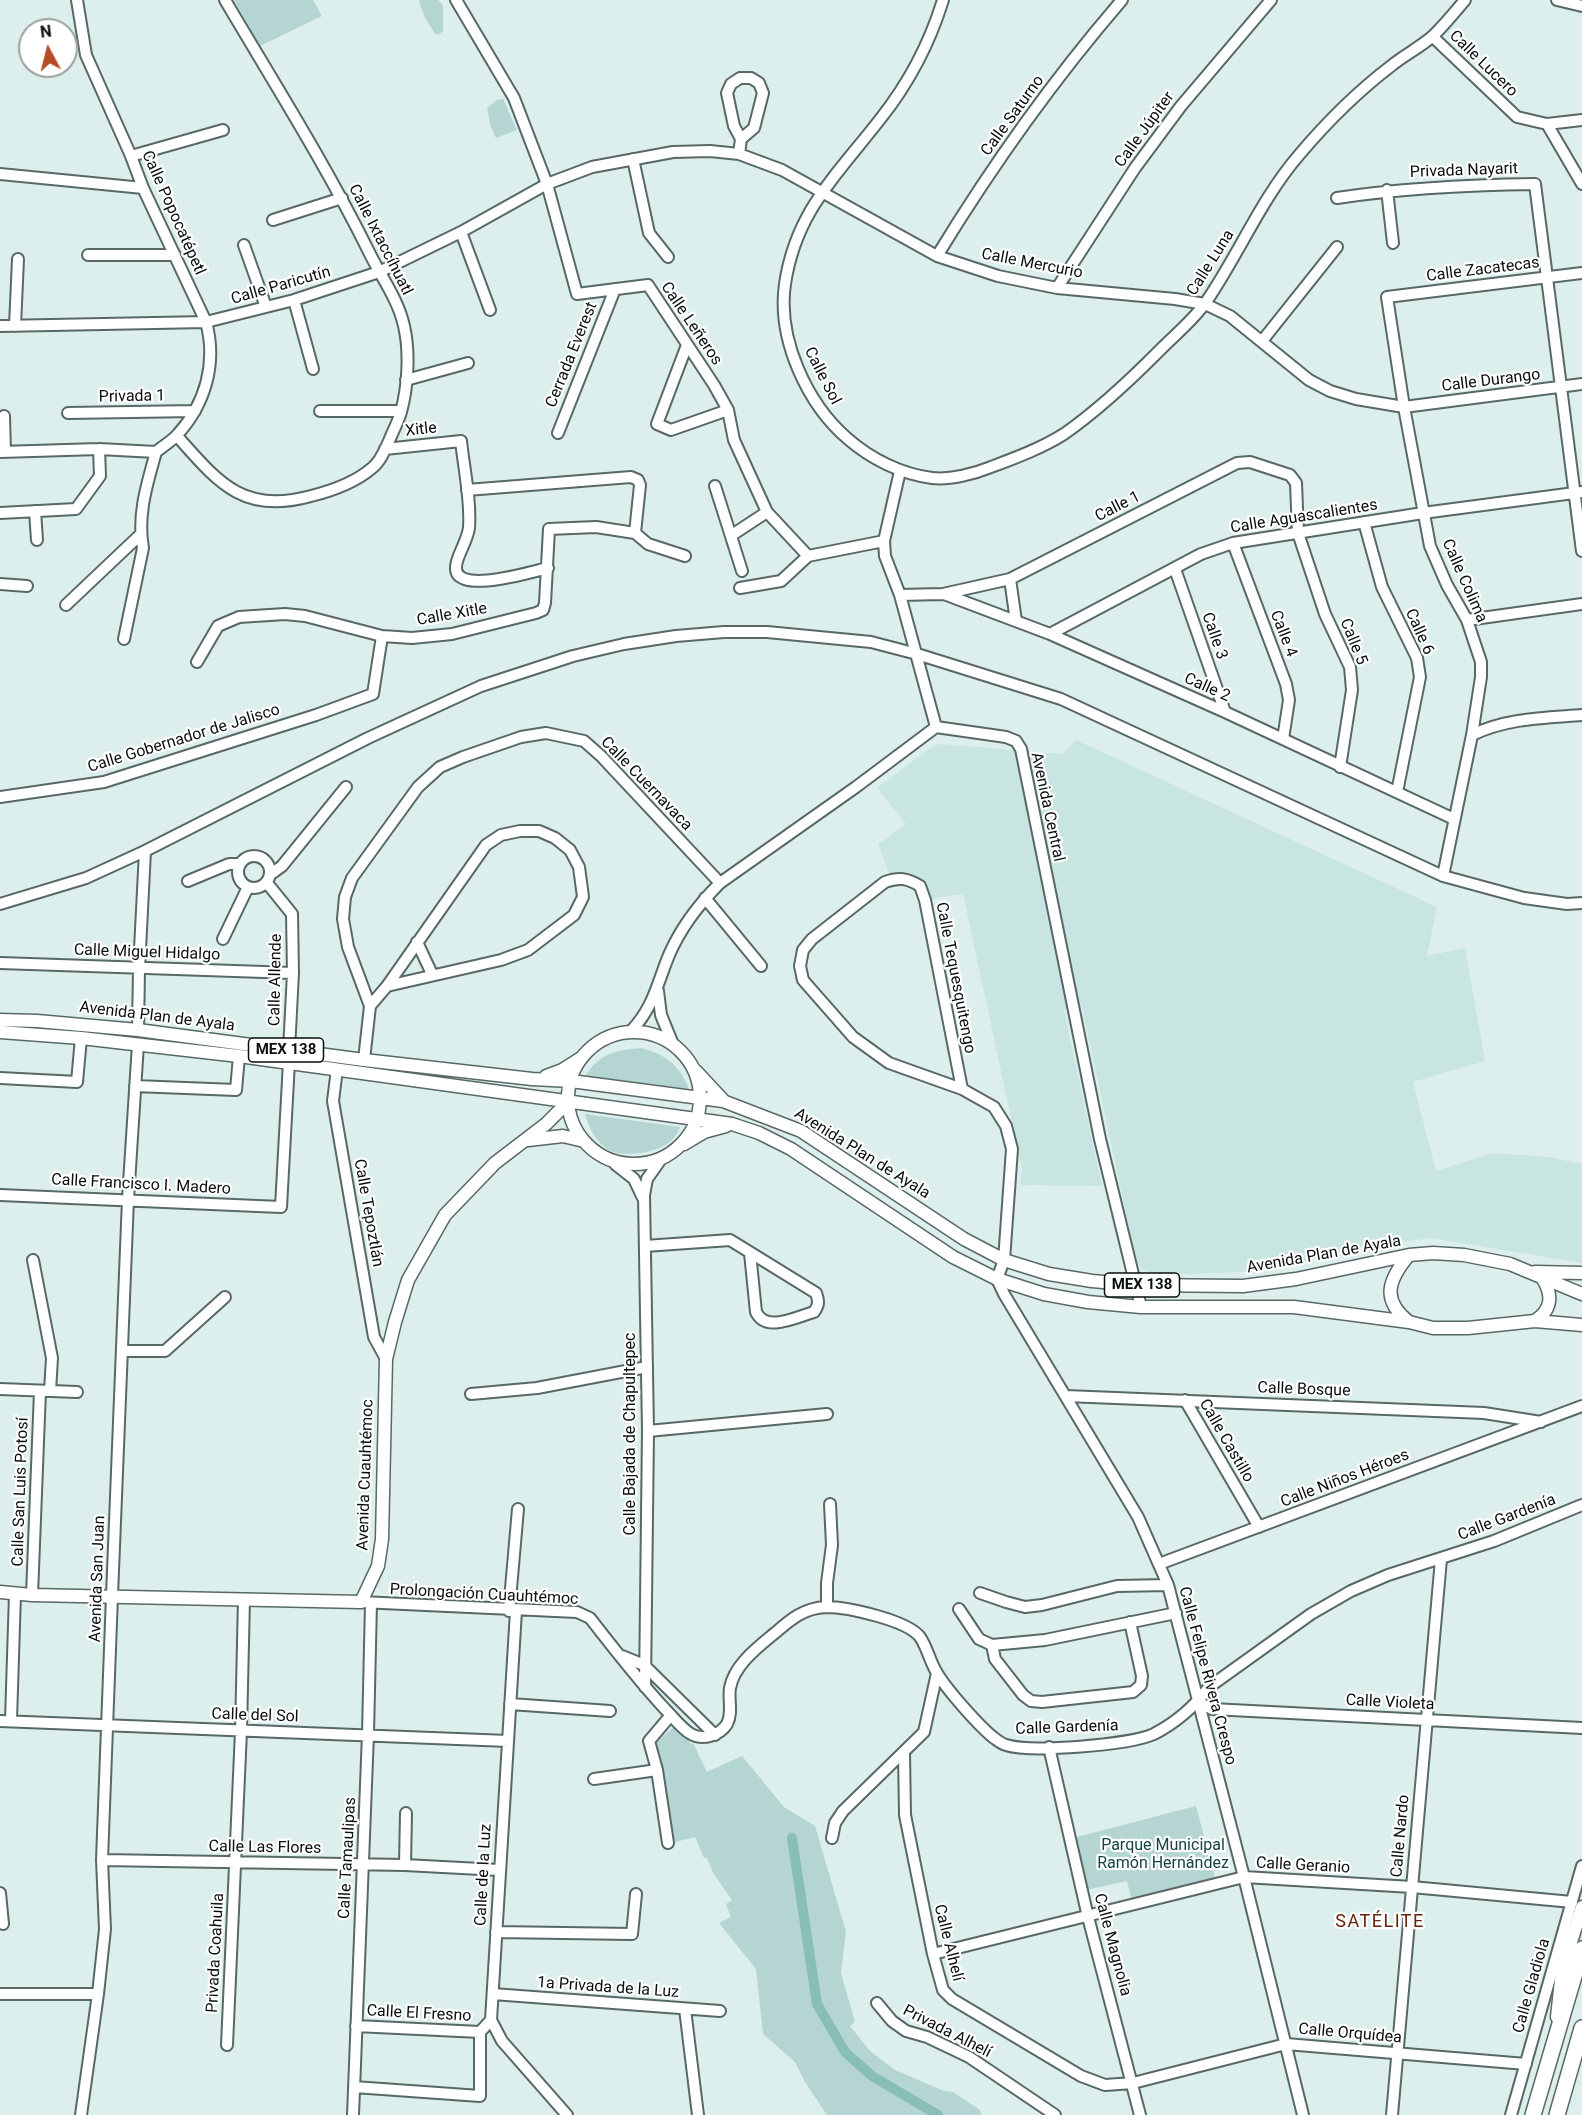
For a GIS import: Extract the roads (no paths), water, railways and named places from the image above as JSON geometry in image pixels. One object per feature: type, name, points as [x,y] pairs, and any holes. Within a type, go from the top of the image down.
[{"type":"highway","points":[[1533,2115],[1582,1949]]},
{"type":"highway","points":[[1557,2115],[1582,2028]]},
{"type":"main road","name":"Avenida Plan de Ayala","points":[[0,1020],[138,1030],[289,1056],[337,1069],[732,1125],[759,1133],[791,1149],[952,1257],[997,1279],[1044,1294],[1088,1302],[1141,1307],[1294,1307],[1409,1322],[1433,1328],[1468,1328],[1535,1321],[1582,1325]]},
{"type":"main road","points":[[532,1079],[562,1070],[582,1057],[602,1038],[616,1032],[632,1030],[653,1033],[672,1042],[723,1101]]},
{"type":"main road","name":"Avenida Plan de Ayala","points":[[0,1032],[81,1038],[239,1056],[364,1060],[532,1079],[571,1081],[699,1096],[723,1101],[801,1131],[964,1239],[1004,1260],[1049,1274],[1137,1285],[1243,1286],[1296,1279],[1433,1253],[1464,1255],[1510,1264],[1582,1294]]},
{"type":"main road","points":[[590,1049],[578,1063],[571,1081],[569,1101],[573,1121],[584,1141],[597,1155],[615,1164],[644,1166],[659,1162],[670,1157],[689,1135],[697,1119],[699,1096],[697,1079],[689,1062]]},
{"type":"main road","points":[[538,1096],[549,1108],[550,1114],[546,1124]]},
{"type":"main road","name":"Avenida Cuauhtémoc","points":[[366,1603],[378,1566],[382,1539],[386,1359],[408,1280],[445,1215],[495,1163],[527,1140],[569,1101]]},
{"type":"main road","points":[[679,1148],[704,1132],[732,1125]]},
{"type":"main road","name":"Avenida Cuauhtémoc","points":[[527,1140],[563,1136],[584,1141]]},
{"type":"main road","points":[[1409,1256],[1392,1279],[1390,1294],[1393,1306],[1409,1322]]},
{"type":"main road","points":[[1531,1272],[1582,1273]]},
{"type":"main road","points":[[1535,1321],[1545,1314],[1550,1306],[1548,1287],[1543,1279]]},
{"type":"main road","points":[[0,1592],[366,1603]]},
{"type":"main road","points":[[1554,2040],[1562,1971],[1577,1904]]},
{"type":"street","name":"Calle Popocatépetl","points":[[77,0],[86,56],[131,156],[143,189],[206,322],[210,338],[211,362],[205,393],[177,436],[156,452]]},
{"type":"street","name":"Calle Ixtaccíhuatl","points":[[177,436],[223,484],[246,497],[268,502],[294,501],[320,494],[351,481],[374,467],[385,449],[401,411],[406,380],[407,348],[397,303],[342,198],[225,0]]},
{"type":"street","name":"Calle Leñeros","points":[[456,0],[514,98],[546,184],[577,294],[648,285],[728,410],[734,440],[767,512],[808,556]]},
{"type":"street","name":"Calle Sol","points":[[900,471],[863,452],[831,425],[807,387],[793,357],[785,323],[784,289],[790,255],[803,222],[821,192],[884,116],[911,74],[936,23],[942,0]]},
{"type":"street","name":"Calle Saturno","points":[[937,256],[1002,156],[1079,50],[1122,0]]},
{"type":"street","name":"Calle Júpiter","points":[[1057,288],[1135,168],[1237,38],[1271,0]]},
{"type":"street","name":"Calle Luna","points":[[900,471],[934,479],[975,473],[1018,457],[1062,435],[1108,399],[1205,304],[1281,176],[1289,167],[1354,97],[1392,65],[1433,37],[1466,0]]},
{"type":"street","points":[[1557,0],[1582,6]]},
{"type":"street","name":"Calle Lucero","points":[[1433,37],[1517,117],[1547,124],[1582,120]]},
{"type":"street","points":[[740,154],[741,139],[734,126],[727,93],[731,84],[740,78],[751,78],[759,83],[763,93],[754,128],[741,139]]},
{"type":"street","points":[[1547,124],[1582,184]]},
{"type":"street","points":[[131,156],[223,130]]},
{"type":"street","name":"Calle Mercurio","points":[[546,184],[592,167],[673,152],[710,151],[740,154],[782,170],[937,256],[998,276],[1057,288],[1205,304],[1230,316],[1309,380],[1330,391],[1356,399],[1404,407]]},
{"type":"street","points":[[633,159],[649,233],[668,257]]},
{"type":"street","points":[[0,174],[143,189]]},
{"type":"street","name":"Calle Paricutín","points":[[0,326],[206,322],[294,300],[379,272],[461,232],[546,184]]},
{"type":"street","name":"Privada Nayarit","points":[[1337,198],[1387,190],[1446,185],[1535,184],[1546,277]]},
{"type":"street","points":[[1387,190],[1393,243]]},
{"type":"street","points":[[273,220],[342,198]]},
{"type":"street","points":[[461,232],[490,310]]},
{"type":"street","points":[[244,245],[266,307]]},
{"type":"street","points":[[1262,341],[1337,248]]},
{"type":"street","points":[[88,255],[175,255]]},
{"type":"street","points":[[15,326],[18,259]]},
{"type":"street","name":"Calle Zacatecas","points":[[1387,297],[1582,273]]},
{"type":"street","points":[[1546,277],[1578,493],[1582,550]]},
{"type":"street","name":"Cerrada Everest","points":[[558,433],[615,289]]},
{"type":"street","name":"Calle Colima","points":[[1387,297],[1423,513],[1434,556],[1467,620],[1481,662],[1481,677],[1472,735],[1443,876]]},
{"type":"street","points":[[294,300],[313,369]]},
{"type":"street","points":[[687,345],[657,424],[671,430],[728,410]]},
{"type":"street","points":[[406,380],[468,363]]},
{"type":"street","name":"Calle Durango","points":[[1404,407],[1582,384]]},
{"type":"street","name":"Privada 1","points":[[68,413],[195,411]]},
{"type":"street","points":[[320,411],[401,411]]},
{"type":"street","points":[[4,416],[3,452],[99,449],[156,452],[144,494],[141,534],[143,548],[124,639]]},
{"type":"street","name":"Xitle","points":[[385,449],[461,441]]},
{"type":"street","name":"Calle Xitle","points":[[461,441],[469,527],[466,543],[456,567],[458,574],[466,580],[478,582],[548,568]]},
{"type":"street","points":[[0,513],[76,509],[100,476],[99,449]]},
{"type":"street","name":"Calle 1","points":[[900,595],[943,594],[1010,579],[1237,463],[1250,462],[1290,475],[1296,483],[1298,495],[1298,533]]},
{"type":"street","points":[[632,1030],[647,1011],[683,927],[705,898],[720,883],[936,727],[900,595],[885,556],[884,541],[900,471]]},
{"type":"street","points":[[466,490],[631,477],[638,480],[640,485],[635,533],[648,544],[685,556]]},
{"type":"street","points":[[715,486],[742,571]]},
{"type":"street","name":"Calle Aguascalientes","points":[[1050,634],[1201,554],[1233,543],[1423,513],[1578,493]]},
{"type":"street","points":[[35,511],[37,540]]},
{"type":"street","points":[[732,535],[767,512]]},
{"type":"street","name":"Calle 6","points":[[1364,522],[1382,587],[1417,658],[1420,677],[1397,792]]},
{"type":"street","name":"Calle Xitle","points":[[197,662],[218,626],[239,617],[305,615],[382,636],[412,638],[452,634],[536,613],[543,610],[545,603],[549,529],[596,527],[635,533]]},
{"type":"street","name":"Calle 5","points":[[1298,533],[1325,614],[1350,667],[1352,690],[1340,767]]},
{"type":"street","points":[[66,605],[141,534]]},
{"type":"street","points":[[740,588],[781,581],[808,556],[884,541]]},
{"type":"street","name":"Calle 4","points":[[1233,543],[1286,684],[1289,700],[1283,739]]},
{"type":"street","name":"Calle 3","points":[[1175,569],[1225,712]]},
{"type":"street","points":[[1010,579],[1016,621]]},
{"type":"street","points":[[0,584],[27,586]]},
{"type":"street","name":"Calle 2","points":[[943,594],[1050,634],[1225,712],[1454,819]]},
{"type":"street","points":[[1467,620],[1582,604]]},
{"type":"street","points":[[0,904],[86,878],[424,710],[482,686],[573,656],[675,636],[724,632],[767,632],[871,642],[1061,699],[1443,876],[1524,898],[1567,904],[1582,903]]},
{"type":"street","name":"Calle Gobernador de Jalisco","points":[[0,797],[104,782],[316,715],[374,694],[382,636]]},
{"type":"street","points":[[1472,735],[1491,726],[1518,720],[1582,715]]},
{"type":"street","name":"Avenida Central","points":[[936,727],[1006,737],[1016,741],[1021,749],[1098,1131],[1141,1307]]},
{"type":"street","name":"Calle Cuernavaca","points":[[364,1060],[370,1006],[348,947],[343,919],[345,897],[352,878],[418,787],[440,767],[521,737],[546,733],[584,741],[601,756],[720,883]]},
{"type":"street","points":[[240,864],[238,878],[248,887],[254,889],[269,879],[346,787]]},
{"type":"street","points":[[370,1006],[387,986],[486,845],[501,835],[520,831],[539,831],[555,838],[570,850],[579,867],[583,897],[574,915],[528,950],[501,960],[387,986]]},
{"type":"street","points":[[138,1030],[146,850]]},
{"type":"street","points":[[188,881],[229,864],[240,864],[250,857],[262,858],[267,862],[269,879]]},
{"type":"street","name":"Calle Tequesquitengo","points":[[962,1089],[925,900],[920,886],[909,880],[897,878],[885,882],[812,939],[802,950],[800,966],[803,980],[853,1037],[889,1063],[962,1089],[994,1107],[1006,1126],[1012,1149],[1004,1260],[997,1279]]},
{"type":"street","name":"Calle Allende","points":[[269,879],[292,914],[293,973],[281,1207]]},
{"type":"street","points":[[223,939],[248,887]]},
{"type":"street","points":[[705,898],[761,966]]},
{"type":"street","points":[[417,942],[432,974]]},
{"type":"street","name":"Calle Miguel Hidalgo","points":[[0,963],[293,973]]},
{"type":"street","points":[[657,990],[662,1015],[672,1042]]},
{"type":"street","points":[[0,1078],[77,1082],[81,1038]]},
{"type":"street","name":"Avenida San Juan","points":[[81,2115],[99,1994],[105,1929],[102,1860],[107,1725],[128,1199],[138,1044]]},
{"type":"street","points":[[135,1086],[236,1090],[239,1056]]},
{"type":"street","name":"Calle Tepoztlán","points":[[337,1069],[333,1101],[335,1113],[374,1337],[386,1359]]},
{"type":"street","name":"Calle Bajada de Chapultepec","points":[[645,1687],[648,1431],[644,1195],[647,1179],[659,1162]]},
{"type":"street","name":"Calle Bajada de Chapultepec","points":[[615,1164],[634,1179],[644,1204]]},
{"type":"street","name":"Calle Francisco I. Madero","points":[[0,1195],[281,1207]]},
{"type":"street","points":[[645,1246],[730,1240],[750,1252],[816,1293],[819,1300],[814,1312],[773,1324],[759,1320],[756,1312],[750,1252]]},
{"type":"street","name":"Calle San Luis Potosí","points":[[32,1594],[45,1391],[52,1358],[33,1260]]},
{"type":"street","name":"Calle Felipe Rivera Crespo","points":[[997,1279],[1138,1517],[1168,1585],[1303,2115]]},
{"type":"street","points":[[122,1351],[165,1352],[225,1297]]},
{"type":"street","points":[[471,1394],[537,1388],[647,1367]]},
{"type":"street","points":[[0,1389],[77,1392]]},
{"type":"street","name":"Calle Bosque","points":[[1066,1396],[1484,1413],[1541,1422]]},
{"type":"street","name":"Calle Castillo","points":[[1185,1400],[1259,1527]]},
{"type":"street","name":"Calle Niños Héroes","points":[[1159,1564],[1582,1406]]},
{"type":"street","points":[[648,1431],[827,1414]]},
{"type":"street","points":[[827,1607],[827,1583],[832,1545],[830,1504]]},
{"type":"street","name":"Calle Gardenía","points":[[715,1735],[727,1724],[730,1713],[730,1688],[735,1671],[796,1615],[811,1609],[827,1607],[862,1611],[911,1629],[920,1637],[937,1673],[950,1691],[999,1741],[1005,1744],[1021,1747],[1107,1745],[1153,1734],[1198,1702],[1209,1687],[1311,1614],[1350,1591],[1388,1575],[1494,1541],[1582,1505]]},
{"type":"street","name":"Calle de la Luz","points":[[491,2020],[510,1704],[518,1509]]},
{"type":"street","name":"Calle Nardo","points":[[1392,2115],[1441,1559]]},
{"type":"street","points":[[980,1593],[1025,1607],[1042,1605],[1117,1586],[1168,1585]]},
{"type":"street","points":[[6,1720],[15,1593]]},
{"type":"street","name":"Privada Coahuila","points":[[226,2045],[241,1731],[244,1599]]},
{"type":"street","name":"Prolongación Cuauhtémoc","points":[[366,1603],[578,1612],[590,1618],[645,1687],[692,1735],[703,1737],[715,1735]]},
{"type":"street","name":"Calle Tamaulipas","points":[[353,2115],[368,1734],[366,1603]]},
{"type":"street","points":[[959,1609],[979,1639],[992,1644],[1045,1640],[1176,1614]]},
{"type":"street","points":[[992,1644],[995,1659],[1023,1695],[1031,1701],[1042,1702],[1133,1692],[1141,1685],[1142,1676],[1130,1622]]},
{"type":"street","points":[[619,1655],[644,1665],[715,1735]]},
{"type":"street","points":[[832,1838],[835,1823],[843,1811],[924,1732],[937,1673]]},
{"type":"street","name":"Calle Violeta","points":[[1198,1702],[1212,1709],[1582,1728]]},
{"type":"street","points":[[510,1704],[610,1711]]},
{"type":"street","points":[[668,1843],[657,1770],[649,1741],[671,1715]]},
{"type":"street","name":"Calle del Sol","points":[[6,1720],[508,1741]]},
{"type":"street","name":"Calle Magnolia","points":[[1048,1747],[1088,1917],[1140,2115]]},
{"type":"street","name":"Calle Alhelí","points":[[904,1753],[905,1815],[933,1954],[943,1990],[952,1999],[1082,2076],[1105,2085]]},
{"type":"street","points":[[594,1779],[657,1770]]},
{"type":"street","points":[[405,1865],[406,1813]]},
{"type":"street","name":"Calle Las Flores","points":[[102,1860],[405,1865],[499,1870]]},
{"type":"street","name":"Calle Gladiola","points":[[1511,2115],[1577,1904],[1582,1866]]},
{"type":"street","name":"Calle Geranio","points":[[933,1954],[1244,1877],[1412,1887],[1577,1904]]},
{"type":"street","points":[[0,1893],[3,1924]]},
{"type":"street","points":[[496,1932],[632,1934],[636,1894]]},
{"type":"street","points":[[0,1995],[99,1994]]},
{"type":"street","name":"1a Privada de la Luz","points":[[493,1994],[720,2012]]},
{"type":"street","name":"Privada Alhelí","points":[[877,2003],[892,2021],[906,2031],[927,2037],[969,2057],[1039,2102],[1055,2115]]},
{"type":"street","points":[[685,2009],[698,2115]]},
{"type":"street","points":[[491,2020],[502,2041],[567,2115]]},
{"type":"street","name":"Calle El Fresno","points":[[354,2087],[480,2096],[480,2032],[491,2020]]},
{"type":"street","name":"Calle El Fresno","points":[[356,2026],[480,2032]]},
{"type":"street","name":"Calle Orquídea","points":[[1105,2085],[1133,2083],[1286,2044],[1526,2064]]},
{"type":"waterway","points":[[792,1838],[817,2004],[845,2052],[872,2076],[938,2115]]},
{"type":"district","name":"SATÉLITE","points":[[1380,1922]]},
{"type":"park label","name":"Parque Municipal Ramón Hernández","points":[[1163,1855]]}]
